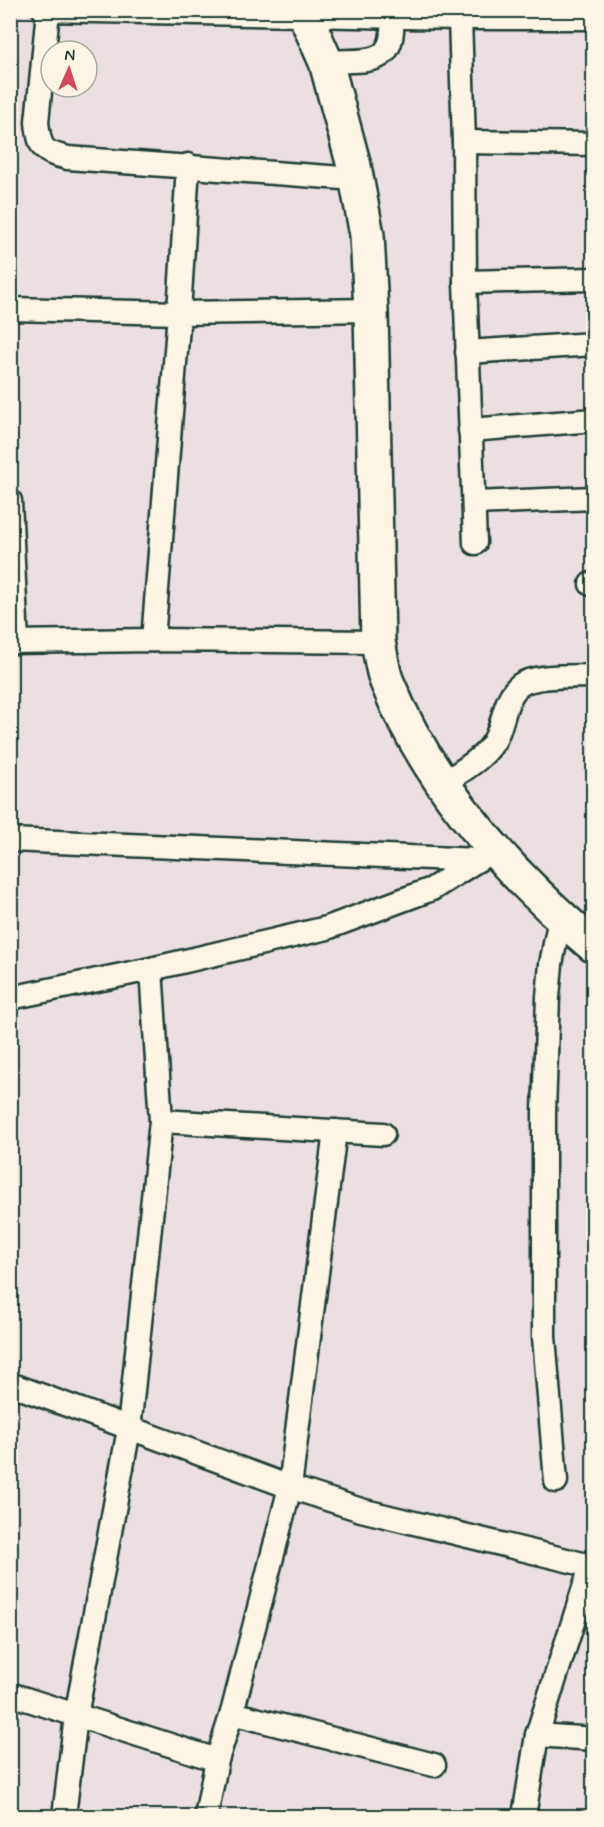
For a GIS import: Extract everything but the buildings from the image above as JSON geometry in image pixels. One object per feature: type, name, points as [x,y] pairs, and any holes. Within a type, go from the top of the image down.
[{"type":"main road","points":[[304,12],[326,62],[356,179],[367,235],[371,310],[378,642],[386,681],[424,757],[487,855],[594,946]]},
{"type":"street","points":[[356,179],[68,158],[49,153],[39,140],[37,122],[46,11],[304,12],[460,18],[594,18]]},
{"type":"street","points":[[326,62],[376,59],[387,52],[392,41],[392,16]]},
{"type":"street","points":[[460,18],[465,282],[475,543]]},
{"type":"street","points":[[464,142],[594,144]]},
{"type":"street","points":[[153,640],[179,313],[188,165]]},
{"type":"street","points":[[465,282],[594,279]]},
{"type":"street","points":[[10,309],[179,313],[371,310]]},
{"type":"street","points":[[467,352],[594,344]]},
{"type":"street","points":[[470,430],[594,420]]},
{"type":"street","points":[[474,503],[594,498]]},
{"type":"street","points":[[10,501],[14,642],[153,640],[378,642]]},
{"type":"street","points":[[442,784],[484,754],[494,742],[511,696],[520,685],[533,680],[594,676]]},
{"type":"street","points":[[10,840],[487,855]]},
{"type":"street","points":[[10,998],[151,969],[336,924],[432,889],[487,855]]},
{"type":"street","points":[[556,1481],[544,1337],[544,1112],[549,986],[560,918]]},
{"type":"street","points":[[64,1816],[76,1716],[129,1430],[161,1121],[151,969]]},
{"type":"street","points":[[161,1121],[383,1134]]},
{"type":"street","points":[[206,1816],[217,1760],[232,1713],[290,1487],[335,1131]]},
{"type":"street","points":[[10,1384],[129,1430],[290,1487],[360,1509],[592,1566],[537,1736],[524,1816]]},
{"type":"street","points":[[10,1694],[217,1760]]},
{"type":"street","points":[[232,1713],[434,1765]]},
{"type":"street","points":[[537,1736],[594,1739]]}]
